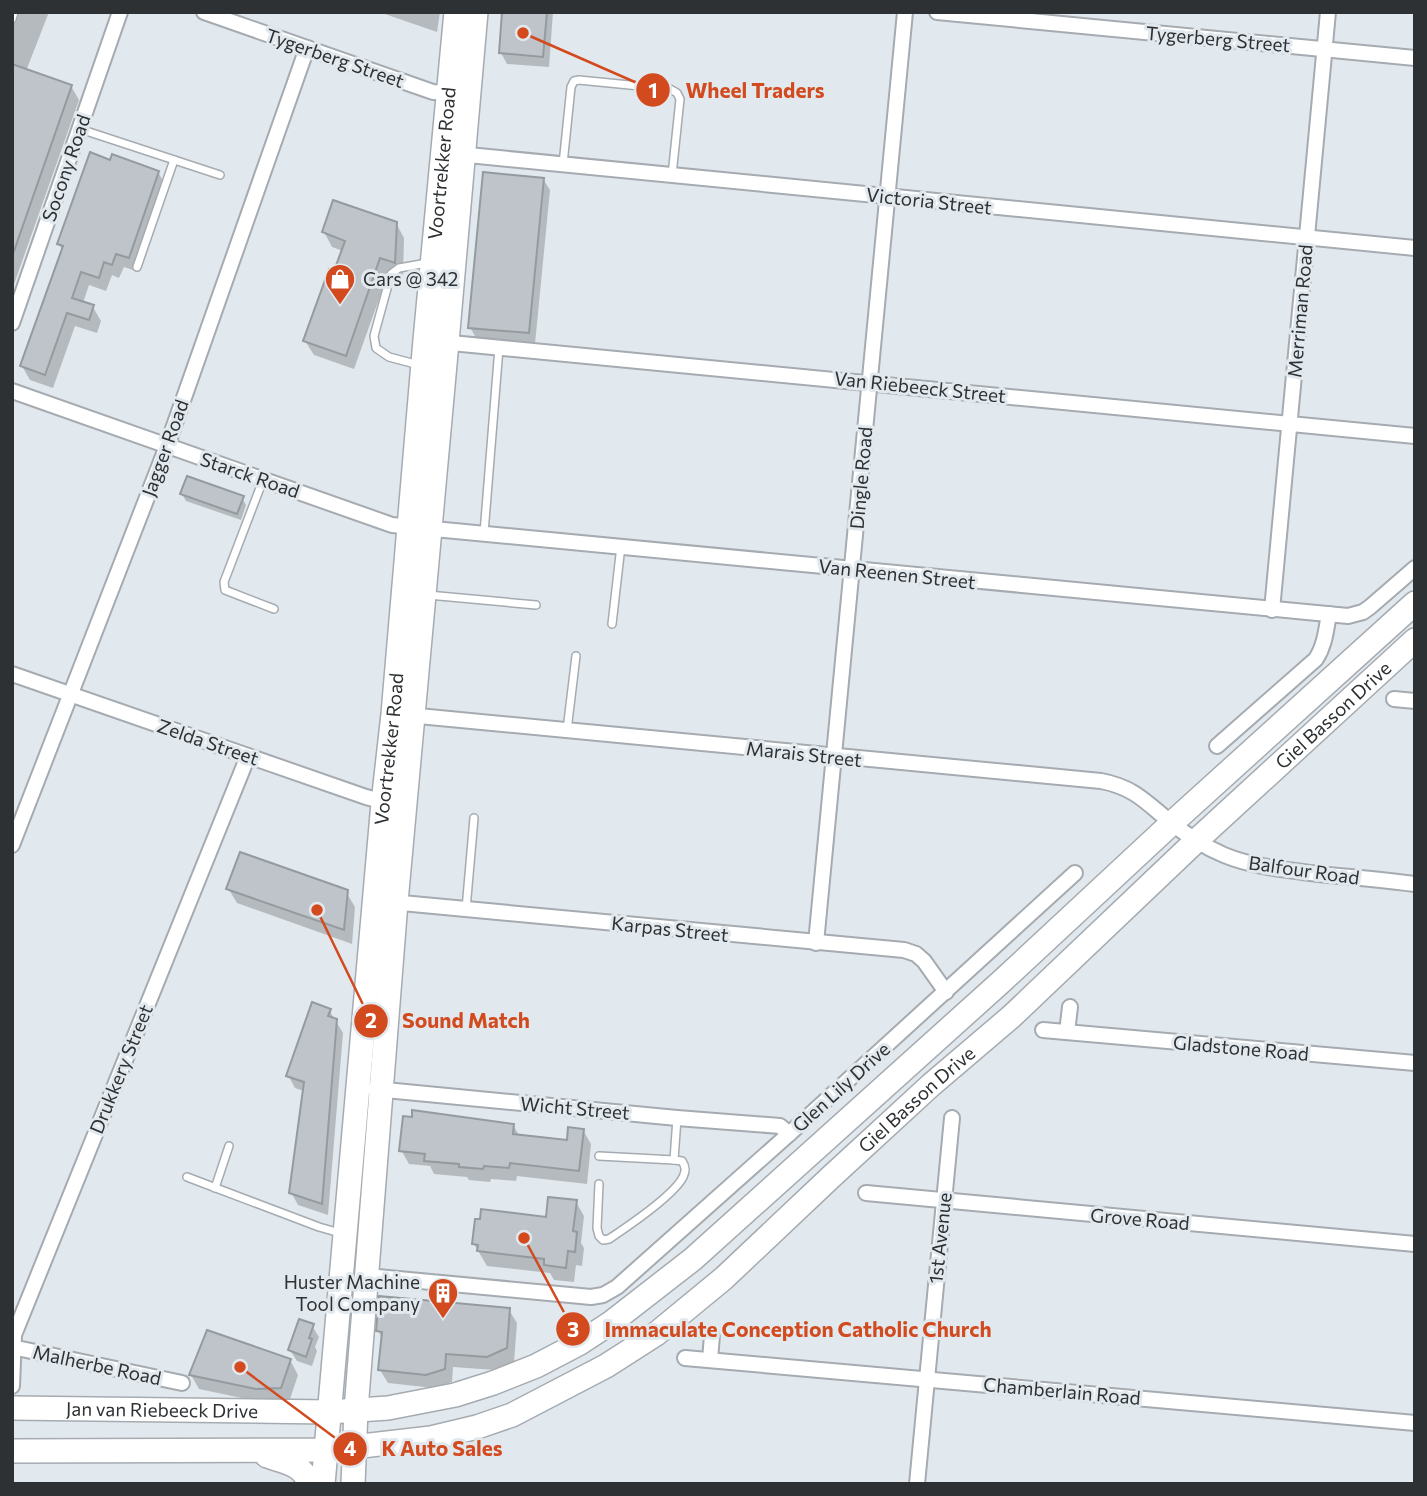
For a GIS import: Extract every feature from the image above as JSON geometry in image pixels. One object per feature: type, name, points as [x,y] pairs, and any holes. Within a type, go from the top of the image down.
[{"type":"main road","name":"Voortrekker Road","points":[[323,1484],[358,1087],[385,901],[420,527],[458,93],[456,12]]},
{"type":"main road","name":"Voortrekker Road","points":[[458,93],[476,12]]},
{"type":"main road","name":"Voortrekker Road","points":[[403,714],[424,595],[420,527],[423,366],[436,341],[433,263],[453,153]]},
{"type":"main road","name":"Giel Basson Drive","points":[[356,1410],[388,1408],[456,1395],[493,1383],[536,1366],[580,1343],[612,1322],[693,1259],[1415,603]]},
{"type":"main road","name":"Giel Basson Drive","points":[[355,1447],[431,1438],[512,1415],[606,1366],[656,1334],[724,1278],[901,1112],[1018,1010],[1197,840],[1415,640]]},
{"type":"main road","name":"Voortrekker Road","points":[[353,1484],[356,1410],[381,1090],[385,901]]},
{"type":"main road","name":"Jan van Riebeeck Drive","points":[[12,1408],[329,1412],[356,1410]]},
{"type":"main road","name":"Jan van Riebeeck Drive","points":[[12,1451],[327,1450],[355,1447]]},
{"type":"main road","points":[[247,1449],[297,1466],[305,1473],[309,1484]]},
{"type":"street","name":"Socony Road","points":[[12,323],[120,12]]},
{"type":"street","name":"Tygerberg Street","points":[[204,12],[433,92],[458,93]]},
{"type":"street","name":"Dingle Road","points":[[816,943],[905,12]]},
{"type":"street","name":"Tygerberg Street","points":[[937,12],[1415,58]]},
{"type":"street","name":"Merriman Road","points":[[1272,610],[1328,12]]},
{"type":"street","name":"Jagger Road","points":[[12,845],[167,446],[307,48]]},
{"type":"street","name":"Victoria Street","points":[[453,153],[1415,248]]},
{"type":"street","name":"Van Riebeeck Street","points":[[436,341],[1415,436]]},
{"type":"street","name":"Starck Road","points":[[12,391],[392,525],[420,527]]},
{"type":"street","name":"Van Reenen Street","points":[[420,527],[1348,616],[1363,612],[1415,568]]},
{"type":"street","points":[[1217,746],[1316,659],[1324,641],[1329,614]]},
{"type":"street","name":"Zelda Street","points":[[12,674],[394,804]]},
{"type":"street","points":[[1394,699],[1415,701]]},
{"type":"street","name":"Marais Street","points":[[403,714],[1112,783],[1134,792],[1197,840]]},
{"type":"street","name":"Drukkery Street","points":[[12,1386],[14,1335],[248,756]]},
{"type":"street","name":"Balfour Road","points":[[1197,840],[1222,854],[1274,868],[1415,884]]},
{"type":"street","name":"Glen Lily Drive","points":[[367,1276],[591,1297],[603,1295],[617,1287],[789,1134],[1075,873]]},
{"type":"street","name":"Karpas Street","points":[[385,901],[904,950],[916,954],[924,961],[946,992]]},
{"type":"street","points":[[1067,1032],[1070,1007]]},
{"type":"street","name":"Gladstone Road","points":[[1043,1030],[1415,1063]]},
{"type":"street","name":"Wicht Street","points":[[358,1087],[780,1126],[789,1134]]},
{"type":"street","name":"1st Avenue","points":[[917,1484],[952,1118]]},
{"type":"street","name":"Grove Road","points":[[866,1193],[1415,1244]]},
{"type":"street","points":[[710,1360],[712,1335]]},
{"type":"street","name":"Malherbe Road","points":[[13,1348],[182,1383]]},
{"type":"street","name":"Chamberlain Road","points":[[685,1358],[1415,1423]]},
{"type":"lane","points":[[12,19],[15,12]]},
{"type":"lane","points":[[563,164],[573,81],[670,89],[677,93],[680,99],[673,175]]},
{"type":"lane","points":[[80,128],[220,175]]},
{"type":"lane","points":[[137,267],[174,160]]},
{"type":"lane","points":[[423,366],[383,354],[376,348],[374,337],[391,274],[399,268],[433,263]]},
{"type":"lane","points":[[484,533],[499,347]]},
{"type":"lane","points":[[263,480],[224,582],[225,590],[274,609]]},
{"type":"lane","points":[[612,624],[621,546]]},
{"type":"lane","points":[[424,595],[536,605]]},
{"type":"lane","points":[[567,730],[576,656]]},
{"type":"lane","points":[[466,909],[474,818]]},
{"type":"lane","points":[[674,1160],[677,1118]]},
{"type":"lane","points":[[215,1188],[229,1146]]},
{"type":"lane","points":[[599,1184],[597,1228],[603,1240],[609,1239],[643,1216],[674,1189],[685,1173],[682,1161],[600,1156]]},
{"type":"lane","points":[[187,1177],[318,1227],[344,1234]]},
{"type":"building","points":[[502,12],[547,12],[543,57],[499,53]]},
{"type":"building","points":[[12,64],[72,85],[14,251],[12,250]]},
{"type":"building","points":[[90,152],[110,160],[112,154],[159,171],[129,258],[116,254],[112,265],[104,262],[99,278],[81,272],[72,298],[94,305],[89,320],[67,313],[45,375],[20,366],[63,246],[57,244]]},
{"type":"building","points":[[483,172],[544,178],[529,333],[468,328]]},
{"type":"building","name":"Cars @ 342","points":[[333,200],[397,222],[395,263],[380,258],[346,356],[303,341],[329,269],[334,271],[345,241],[322,232]]},
{"type":"building","points":[[187,476],[244,496],[237,514],[180,494]]},
{"type":"building","points":[[240,852],[348,890],[344,930],[226,889]]},
{"type":"building","points":[[312,1002],[331,1009],[328,1016],[337,1019],[322,1204],[289,1193],[304,1082],[286,1076]]},
{"type":"building","points":[[412,1110],[514,1124],[513,1134],[567,1140],[568,1127],[584,1129],[579,1171],[510,1163],[509,1168],[484,1166],[483,1169],[424,1161],[425,1154],[399,1151],[403,1116],[412,1117]]},
{"type":"building","points":[[548,1197],[577,1200],[573,1231],[577,1232],[575,1252],[568,1251],[566,1268],[544,1265],[544,1259],[477,1251],[478,1245],[472,1244],[475,1219],[480,1219],[481,1209],[546,1217]]},
{"type":"building","name":"Huster Machine Tool Company","points":[[379,1296],[510,1308],[507,1348],[487,1357],[446,1354],[445,1369],[426,1375],[378,1370],[382,1332],[376,1331]]},
{"type":"building","points":[[299,1319],[314,1324],[306,1357],[288,1350]]},
{"type":"building","points":[[207,1330],[291,1359],[281,1388],[256,1389],[189,1375]]},
{"type":"place","name":"Wheel Traders","points":[[523,33]]},
{"type":"place","name":"Cars @ 342","points":[[340,306]]},
{"type":"place","name":"Sound Match","points":[[317,910]]},
{"type":"place","name":"Immaculate Conception Catholic Church","points":[[524,1238]]},
{"type":"place","name":"Huster Machine Tool Company","points":[[443,1320]]},
{"type":"place","name":"K Auto Sales","points":[[240,1367]]}]
